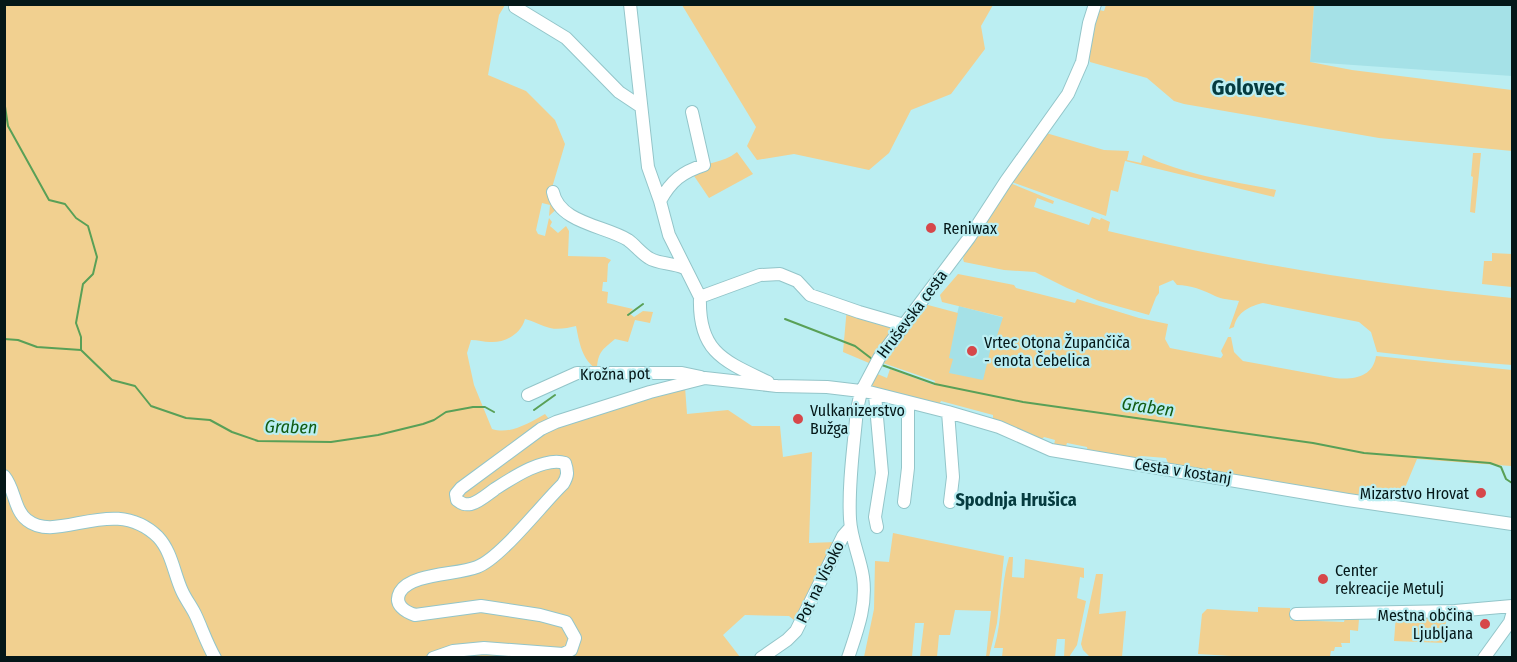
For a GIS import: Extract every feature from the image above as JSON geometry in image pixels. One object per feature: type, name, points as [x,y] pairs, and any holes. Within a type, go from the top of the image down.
[{"type":"street","name":"Krožna pot","points":[[630,4],[648,167],[669,235],[700,297],[699,313],[703,334],[711,347],[735,366],[777,386]]},
{"type":"street","name":"Hruševska cesta","points":[[848,657],[861,616],[864,596],[863,575],[851,527],[850,509],[857,409],[861,392],[877,362],[969,238],[1005,181],[1068,94],[1082,62],[1095,4]]},
{"type":"street","points":[[515,7],[566,38],[619,92],[640,106]]},
{"type":"street","points":[[660,201],[675,179],[687,170],[704,165],[692,112]]},
{"type":"street","points":[[553,192],[555,200],[566,211],[588,225],[626,239],[650,259],[684,268]]},
{"type":"street","points":[[700,297],[760,275],[780,274],[797,281],[810,295],[904,325]]},
{"type":"street","name":"Krožna pot","points":[[528,395],[577,373],[682,373],[705,378],[777,386],[827,387],[861,392]]},
{"type":"street","name":"Krožna pot","points":[[433,657],[453,651],[484,648],[563,654],[571,650],[574,645],[575,638],[572,629],[566,622],[557,618],[481,606],[415,615],[406,612],[400,606],[398,598],[400,591],[418,580],[464,572],[480,566],[508,544],[563,484],[567,476],[565,463],[552,461],[512,478],[470,504],[461,503],[456,496],[461,488],[541,429],[556,422],[650,392],[705,378]]},
{"type":"street","name":"Cesta v kostanj","points":[[861,392],[948,412],[999,427],[1051,450],[1348,500],[1512,524]]},
{"type":"street","points":[[874,394],[882,472],[875,517],[877,527]]},
{"type":"street","points":[[904,502],[908,468],[908,402]]},
{"type":"street","points":[[948,412],[953,477],[950,502]]},
{"type":"street","points":[[4,476],[14,491],[18,510],[35,525],[49,527],[117,518],[131,520],[147,528],[160,540],[170,557],[182,590],[215,657]]},
{"type":"street","name":"Pot na Visoko","points":[[761,657],[787,640],[796,631],[843,536],[851,527]]},
{"type":"street","points":[[1296,614],[1455,611],[1512,606]]},
{"type":"street","points":[[1484,657],[1510,622],[1512,615]]},
{"type":"shaded area","points":[[4,5],[505,5],[499,15],[488,75],[526,91],[555,120],[565,144],[551,191],[560,206],[549,216],[550,205],[542,203],[536,230],[538,234],[545,236],[549,218],[552,222],[550,226],[558,233],[566,226],[569,231],[568,256],[605,257],[611,260],[608,264],[607,282],[603,282],[602,291],[608,292],[607,303],[633,309],[629,313],[634,317],[643,311],[653,312],[650,323],[635,320],[628,342],[615,339],[604,349],[598,359],[597,369],[585,356],[576,326],[553,329],[525,319],[520,329],[507,339],[496,342],[471,340],[467,353],[474,385],[492,429],[512,429],[545,414],[549,419],[548,426],[685,387],[687,414],[728,410],[752,426],[780,426],[783,457],[812,452],[809,543],[836,542],[800,618],[794,620],[789,616],[745,615],[723,635],[740,657],[5,657]]},
{"type":"shaded area","points":[[682,5],[993,5],[981,26],[985,49],[951,94],[911,110],[889,153],[869,170],[794,154],[757,160],[747,146],[756,127]]},
{"type":"shaded area","points":[[1106,5],[1314,5],[1310,62],[1352,70],[1512,90],[1512,151],[1379,138],[1174,101],[1147,78],[1090,62],[1089,49],[1093,29],[1099,10],[1104,11]]},
{"type":"shaded area","points":[[1314,5],[1512,5],[1512,76],[1310,62]]},
{"type":"shaded area","points":[[1046,133],[1104,150],[1129,151],[1127,160],[1141,163],[1143,155],[1175,168],[1276,190],[1274,197],[1125,161],[1118,192],[1111,190],[1106,216],[1012,182]]},
{"type":"shaded area","points":[[737,152],[753,174],[709,198],[690,170],[726,159]]},
{"type":"shaded area","points":[[1473,153],[1481,153],[1475,213],[1470,212]]},
{"type":"shaded area","points":[[1010,183],[1054,201],[1053,204],[1037,198],[1034,207],[1089,225],[1092,217],[1100,220],[1101,218],[1110,222],[1108,231],[1158,243],[1309,272],[1410,287],[1512,298],[1512,365],[1377,352],[1371,332],[1359,322],[1263,303],[1245,310],[1238,317],[1234,327],[1229,329],[1239,301],[1220,298],[1192,287],[1177,285],[1173,280],[1159,286],[1159,293],[1149,315],[1099,301],[1035,272],[1004,270],[964,262],[965,253]]},
{"type":"shaded area","points":[[1492,253],[1512,254],[1512,287],[1482,284],[1484,261],[1492,261]]},
{"type":"shaded area","points":[[958,274],[1014,285],[1016,288],[1075,303],[1077,299],[1139,318],[1168,324],[1165,339],[1170,348],[1221,358],[1223,355],[1221,351],[1228,337],[1231,337],[1234,352],[1243,361],[1335,378],[1362,376],[1371,369],[1376,356],[1512,370],[1511,466],[1417,459],[1399,502],[1385,501],[1234,476],[1168,463],[1166,458],[1141,456],[1138,459],[1088,453],[1087,447],[1067,443],[1065,449],[1054,445],[1055,440],[1044,437],[1041,440],[993,421],[993,415],[941,401],[939,405],[873,388],[875,373],[887,378],[890,369],[934,385],[935,381],[883,363],[883,360],[912,326],[923,307],[928,305],[958,313],[949,358],[953,359],[949,373],[983,380],[993,339],[996,339],[1003,317],[942,302],[940,295]]},
{"type":"shaded area","name":"Vrtec Otona Župančiča - enota Čebelica","points":[[959,306],[1005,318],[986,392],[940,382]]},
{"type":"shaded area","points":[[847,307],[896,326],[869,363],[843,352]]},
{"type":"shaded area","points":[[893,533],[1004,556],[997,623],[989,657],[986,657],[991,611],[955,610],[950,635],[939,635],[937,657],[920,657],[924,623],[915,623],[912,657],[864,657],[874,609],[875,561],[889,562]]},
{"type":"shaded area","points":[[1009,557],[1013,557],[1012,577],[1024,578],[1025,559],[1084,568],[1084,578],[1080,577],[1077,598],[1086,601],[1077,645],[1069,657],[1064,657],[1065,639],[1057,639],[1055,657],[1002,657],[1003,648],[994,648]]},
{"type":"shaded area","points":[[1096,574],[1103,574],[1099,614],[1126,611],[1122,657],[1090,657],[1081,644]]},
{"type":"shaded area","points":[[1258,607],[1290,608],[1290,620],[1344,622],[1345,618],[1359,619],[1358,631],[1350,630],[1350,643],[1341,643],[1342,647],[1335,647],[1330,657],[1248,657],[1198,654],[1202,614],[1207,609],[1258,612]]},
{"type":"shaded area","points":[[1396,615],[1446,615],[1445,643],[1394,641]]},
{"type":"waterway","points":[[4,100],[8,126],[49,200],[65,204],[76,218],[88,226],[97,257],[93,274],[83,284],[76,323],[81,337],[81,350]]},
{"type":"waterway","name":"Graben","points":[[628,315],[643,304]]},
{"type":"waterway","name":"Graben","points":[[785,319],[855,346],[872,359]]},
{"type":"waterway","name":"Graben","points":[[4,339],[18,340],[37,347],[81,350],[112,380],[135,386],[151,406],[186,418],[210,420],[232,432],[258,441],[331,442],[378,435],[423,424],[446,412],[473,407],[485,407],[494,412]]},
{"type":"waterway","name":"Graben","points":[[879,364],[935,384],[1023,402],[1313,443],[1364,453],[1490,463],[1501,467],[1506,479],[1512,483]]},
{"type":"waterway","name":"Graben","points":[[534,410],[555,395]]},
{"type":"place","name":"Reniwax","points":[[931,228]]},
{"type":"place","name":"Vrtec Otona Župančiča - enota Čebelica","points":[[972,351]]},
{"type":"place","name":"Vulkanizerstvo Bužga","points":[[798,419]]},
{"type":"place","name":"Mizarstvo Hrovat","points":[[1481,493]]},
{"type":"place","name":"Center rekreacije Metulj","points":[[1323,579]]},
{"type":"place","name":"Mestna občina Ljubljana","points":[[1485,624]]},
{"type":"district","name":"Golovec","points":[[1248,87]]},
{"type":"district","name":"Spodnja Hrušica","points":[[1016,500]]}]
